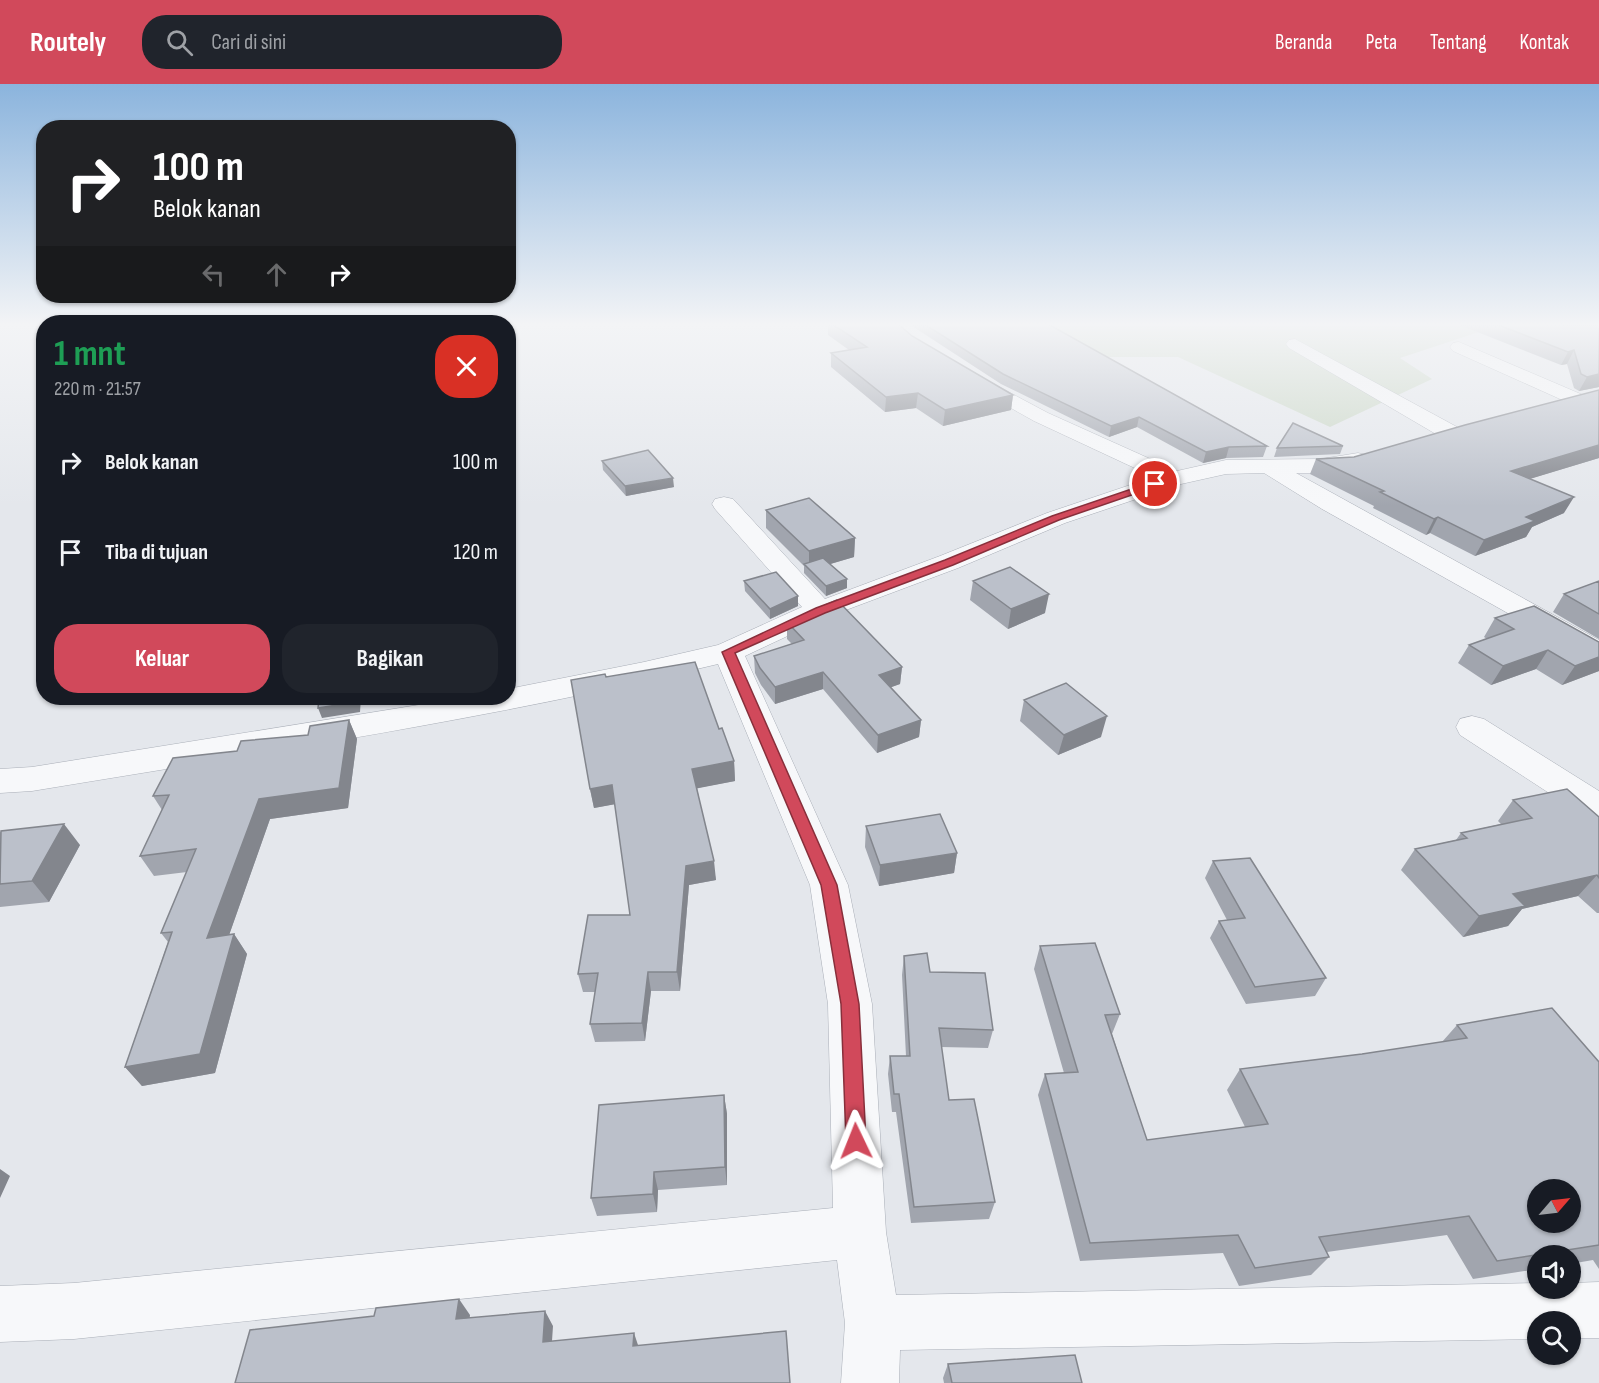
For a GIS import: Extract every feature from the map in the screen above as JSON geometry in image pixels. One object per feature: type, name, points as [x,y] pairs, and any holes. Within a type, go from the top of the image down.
[{"type":"street","points":[[983,385],[1041,417],[1175,478]]},
{"type":"street","points":[[1366,385],[1449,432]]},
{"type":"street","points":[[1544,385],[1576,399]]},
{"type":"street","points":[[1541,408],[1599,394]]},
{"type":"street","points":[[1426,439],[1472,426]]},
{"type":"street","points":[[516,697],[644,672],[728,652],[820,610],[949,562],[1056,518],[1175,478],[1226,467],[1347,464],[1381,453]]},
{"type":"street","points":[[1266,465],[1331,504],[1599,652]]},
{"type":"street","points":[[724,504],[820,610]]},
{"type":"street","points":[[728,652],[829,885],[850,1004],[860,1232],[873,1323],[870,1383]]},
{"type":"street","points":[[0,781],[44,777],[477,705]]},
{"type":"street","points":[[1472,728],[1599,808]]},
{"type":"street","points":[[0,1314],[74,1311],[860,1232]]},
{"type":"street","points":[[873,1323],[1599,1310]]},
{"type":"green space","points":[[1238,385],[1420,385],[1330,427]]},
{"type":"building","points":[[871,385],[995,385],[1013,395],[945,410],[918,393],[886,397]]},
{"type":"building","points":[[1025,385],[1157,385],[1267,446],[1229,447],[1206,452],[1139,417],[1111,426]]},
{"type":"building","points":[[1599,390],[1599,445],[1511,471],[1574,497],[1526,517],[1535,521],[1484,540],[1438,517],[1434,519],[1380,492],[1384,491],[1316,459],[1354,457]]},
{"type":"building","points":[[1293,423],[1343,446],[1277,448]]},
{"type":"building","points":[[648,450],[673,478],[625,486],[602,461]]},
{"type":"building","points":[[809,498],[855,538],[809,551],[766,510]]},
{"type":"building","points":[[823,558],[847,579],[826,586],[804,564]]},
{"type":"building","points":[[1010,567],[1049,594],[1011,609],[973,581]]},
{"type":"building","points":[[776,572],[798,596],[770,609],[744,581]]},
{"type":"building","points":[[1599,581],[1599,614],[1564,594]]},
{"type":"building","points":[[837,600],[902,667],[879,675],[921,720],[878,735],[823,672],[775,687],[760,668],[754,656],[804,640],[787,622]]},
{"type":"building","points":[[1534,606],[1599,642],[1599,657],[1575,666],[1548,650],[1503,666],[1469,645],[1514,629],[1495,618]]},
{"type":"building","points":[[695,662],[719,729],[722,728],[734,761],[692,769],[714,861],[686,866],[677,972],[648,972],[642,1023],[590,1024],[598,973],[578,974],[588,915],[630,915],[612,785],[590,789],[571,680],[605,674],[606,677]]},
{"type":"building","points":[[1066,683],[1107,716],[1064,735],[1024,700]]},
{"type":"building","points":[[318,705],[337,705],[318,708]]},
{"type":"building","points":[[349,720],[339,788],[259,799],[207,938],[234,934],[200,1054],[125,1067],[172,932],[161,933],[196,849],[140,856],[169,795],[153,796],[173,758],[237,751],[241,741],[308,735],[310,726]]},
{"type":"building","points":[[1567,789],[1599,817],[1599,878],[1597,875],[1513,894],[1525,906],[1479,916],[1415,849],[1467,838],[1461,833],[1532,818],[1513,800]]},
{"type":"building","points":[[940,814],[957,853],[880,865],[866,826]]},
{"type":"building","points":[[64,824],[32,881],[0,884],[1,831]]},
{"type":"building","points":[[1250,858],[1326,978],[1255,987],[1219,921],[1245,918],[1213,861]]},
{"type":"building","points":[[1095,943],[1120,1014],[1105,1015],[1147,1140],[1268,1124],[1240,1069],[1467,1038],[1457,1025],[1552,1008],[1599,1062],[1599,1245],[1581,1248],[1581,1245],[1527,1245],[1527,1256],[1497,1261],[1469,1216],[1319,1237],[1329,1257],[1255,1268],[1238,1235],[1090,1243],[1045,1074],[1078,1072],[1040,946]]},
{"type":"building","points":[[927,953],[930,972],[985,973],[993,1030],[939,1028],[949,1100],[974,1099],[995,1202],[914,1207],[899,1094],[894,1094],[890,1056],[910,1056],[904,956]]},
{"type":"building","points":[[724,1095],[725,1167],[654,1172],[653,1194],[591,1198],[599,1105]]},
{"type":"building","points":[[459,1299],[456,1319],[545,1311],[543,1342],[634,1333],[633,1346],[786,1331],[790,1383],[235,1383],[250,1330],[374,1316],[376,1308]]},
{"type":"building","points":[[1075,1355],[1082,1383],[952,1383],[948,1364]]},
{"type":"route","points":[[856,1141],[850,1004],[829,885],[728,652],[820,610],[949,562],[1056,518],[1155,484]]}]
